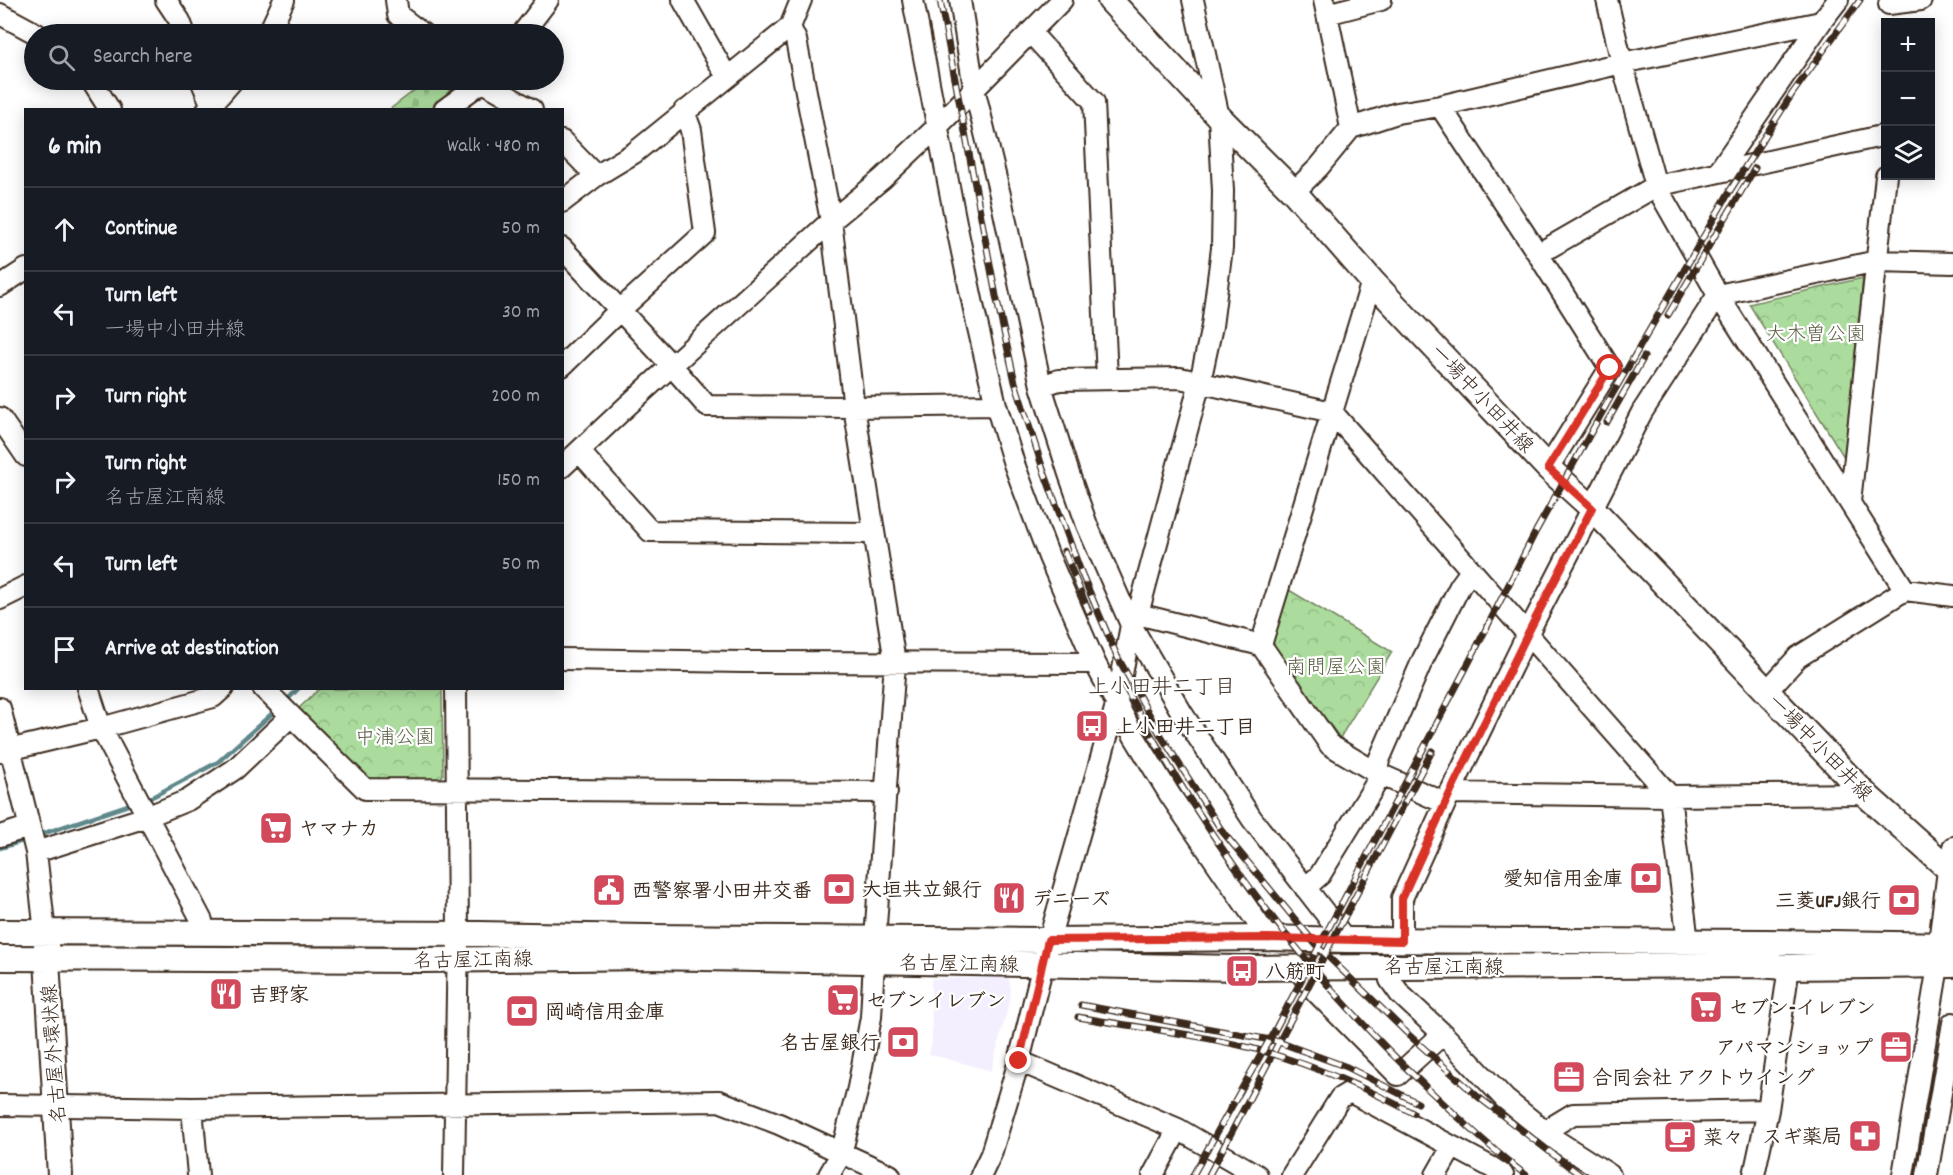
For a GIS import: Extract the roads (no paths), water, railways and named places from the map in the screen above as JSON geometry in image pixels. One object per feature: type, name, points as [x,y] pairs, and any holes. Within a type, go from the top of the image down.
[{"type":"main road","name":"一場中小田井線","points":[[1110,0],[1219,117],[1294,192],[1372,281],[1548,468],[1592,508],[1865,794],[1952,858],[1946,955]]},
{"type":"main road","name":"名古屋江南線","points":[[0,932],[458,934],[875,950],[1042,964],[1296,968],[1743,964],[1789,967],[1946,955]]},
{"type":"main road","name":"名古屋外環状線","points":[[45,933],[60,1175]]},
{"type":"main road","name":"名古屋江南線","points":[[0,958],[458,960],[875,950],[1048,940],[1268,938],[1688,942],[1946,955]]},
{"type":"street","points":[[166,0],[181,24]]},
{"type":"street","points":[[273,24],[284,0]]},
{"type":"street","points":[[396,0],[398,15],[410,24]]},
{"type":"street","points":[[530,24],[548,0]]},
{"type":"street","points":[[683,0],[727,77]]},
{"type":"street","points":[[913,0],[976,319],[996,405],[1014,464],[1049,557],[1095,663],[1134,736],[1170,795],[1268,938]]},
{"type":"street","points":[[960,0],[974,88],[1002,203],[1041,386],[1087,525],[1182,713],[1252,819],[1346,940]]},
{"type":"street","points":[[564,465],[831,221],[882,179],[938,126],[1062,0]]},
{"type":"street","points":[[981,1175],[991,1154],[1019,1061],[1048,940],[1117,702],[1135,620],[1200,382],[1212,326],[1222,248],[1223,190],[1219,117],[1193,0]]},
{"type":"street","points":[[1351,128],[1326,7],[1381,0]]},
{"type":"street","points":[[1607,0],[1656,186],[1718,295],[1905,590]]},
{"type":"street","points":[[1718,172],[1838,0]]},
{"type":"street","points":[[1888,9],[1921,0]]},
{"type":"street","points":[[564,200],[596,176],[634,153],[727,77],[794,9]]},
{"type":"street","points":[[794,9],[796,40],[831,221],[854,407],[895,662],[871,1017],[858,1088],[841,1154],[829,1175]]},
{"type":"street","points":[[0,14],[24,27]]},
{"type":"street","points":[[1294,192],[1319,167],[1351,128],[1397,113],[1440,106],[1622,63],[1821,22]]},
{"type":"street","points":[[1030,33],[1094,102],[1107,378]]},
{"type":"street","points":[[98,90],[110,108]]},
{"type":"street","points":[[204,90],[209,107]]},
{"type":"street","points":[[209,107],[224,90]]},
{"type":"street","points":[[447,108],[470,90]]},
{"type":"street","points":[[499,90],[529,108]]},
{"type":"street","points":[[1440,106],[1610,368],[1548,468]]},
{"type":"street","points":[[564,364],[705,233],[691,130],[684,111]]},
{"type":"street","points":[[1538,254],[1656,186],[1881,136]]},
{"type":"street","points":[[564,143],[596,176]]},
{"type":"street","points":[[1850,502],[1886,180]]},
{"type":"street","points":[[564,250],[707,406],[996,405]]},
{"type":"street","points":[[1402,941],[1402,898],[1528,633],[1642,412],[1718,295],[1877,261],[1953,263]]},
{"type":"street","points":[[0,286],[24,270]]},
{"type":"street","points":[[1261,645],[1372,281]]},
{"type":"street","points":[[1041,386],[1059,380],[1180,378],[1332,412],[1670,796],[1688,942]]},
{"type":"street","points":[[0,418],[24,453]]},
{"type":"street","points":[[579,451],[650,531],[874,533]]},
{"type":"street","points":[[1305,888],[1320,875],[1375,785],[1379,760],[1423,659],[1460,586],[1471,571]]},
{"type":"street","points":[[0,599],[24,587]]},
{"type":"street","points":[[1767,691],[1798,657],[1905,590],[1953,596]]},
{"type":"street","points":[[1135,620],[1261,645],[1330,745],[1377,773],[1448,798],[1865,794]]},
{"type":"street","points":[[564,659],[1095,663]]},
{"type":"street","points":[[89,690],[101,728],[202,921],[200,933]]},
{"type":"street","points":[[5,751],[101,728],[213,697],[221,690]]},
{"type":"street","points":[[454,1175],[458,960],[456,690]]},
{"type":"street","points":[[35,850],[146,817],[188,800],[235,769],[278,704],[365,789],[887,792]]},
{"type":"street","points":[[0,708],[5,751],[35,850],[45,933]]},
{"type":"street","points":[[0,836],[28,828]]},
{"type":"street","points":[[1903,1175],[1946,955]]},
{"type":"street","points":[[1387,967],[1390,980],[1401,994],[1443,1034],[1504,1099],[1545,1131],[1610,1175]]},
{"type":"street","points":[[1754,1175],[1768,1110],[1789,967]]},
{"type":"street","points":[[1296,968],[1316,992],[1398,1075],[1443,1034]]},
{"type":"street","points":[[1927,1175],[1953,1023]]},
{"type":"street","points":[[1019,1061],[1179,1129],[1257,1175]]},
{"type":"street","points":[[1293,1175],[1340,1098],[1350,1092],[1503,1175]]},
{"type":"street","points":[[0,1105],[192,1108],[719,1101],[778,1124],[890,1175]]},
{"type":"street","points":[[192,1108],[198,1175]]},
{"type":"street","points":[[1545,1131],[1573,1114],[1768,1110]]},
{"type":"street","points":[[1153,1175],[1179,1129]]},
{"type":"street","points":[[1436,1175],[1452,1147]]},
{"type":"waterway","points":[[284,703],[297,690]]},
{"type":"waterway","points":[[145,800],[218,762],[277,709]]},
{"type":"waterway","points":[[36,836],[134,803]]},
{"type":"waterway","points":[[0,848],[29,839]]},
{"type":"railway","points":[[940,0],[996,296],[1015,382],[1042,466],[1081,572],[1117,656],[1160,734],[1222,831],[1317,946],[1409,1035],[1477,1096],[1580,1175]]},
{"type":"railway","points":[[1193,1175],[1276,1028],[1536,531],[1609,400],[1731,189],[1792,94],[1860,0]]},
{"type":"railway","points":[[1668,315],[1755,168]]},
{"type":"railway","points":[[1607,422],[1644,357]]},
{"type":"railway","points":[[1064,551],[1089,612]]},
{"type":"railway","points":[[1125,687],[1188,796],[1223,849],[1298,950],[1382,1044],[1475,1133],[1526,1175]]},
{"type":"railway","points":[[1209,1175],[1432,751]]},
{"type":"railway","points":[[1081,1005],[1276,1041],[1347,1067],[1418,1103]]},
{"type":"railway","points":[[1078,1017],[1196,1036],[1266,1052],[1341,1079],[1413,1113]]},
{"type":"place","name":"上小田井二丁目","points":[[1092,726]]},
{"type":"place","name":"ヤマナカ","points":[[276,828]]},
{"type":"place","name":"愛知信用金庫","points":[[1646,878]]},
{"type":"place","name":"大垣共立銀行","points":[[839,889]]},
{"type":"place","name":"西警察署小田井交番","points":[[609,890]]},
{"type":"place","name":"デニーズ","points":[[1009,898]]},
{"type":"place","name":"三菱UFJ銀行","points":[[1904,900]]},
{"type":"place","name":"八筋町","points":[[1242,971]]},
{"type":"place","name":"吉野家","points":[[226,994]]},
{"type":"place","name":"セブンイレブン","points":[[843,1000]]},
{"type":"place","name":"セブン-イレブン","points":[[1706,1007]]},
{"type":"place","name":"岡崎信用金庫","points":[[522,1011]]},
{"type":"place","name":"名古屋銀行","points":[[903,1042]]},
{"type":"place","name":"アパマンショップ","points":[[1896,1047]]},
{"type":"place","name":"合同会社 アクトウイング","points":[[1569,1077]]},
{"type":"place","name":"スギ薬局","points":[[1865,1136]]},
{"type":"place","name":"菜々","points":[[1680,1137]]},
{"type":"district","name":"上小田井二丁目","points":[[1162,686]]},
{"type":"park label","name":"大木曽公園","points":[[1816,333]]},
{"type":"park label","name":"南問屋公園","points":[[1336,666]]},
{"type":"park label","name":"中浦公園","points":[[395,736]]}]
